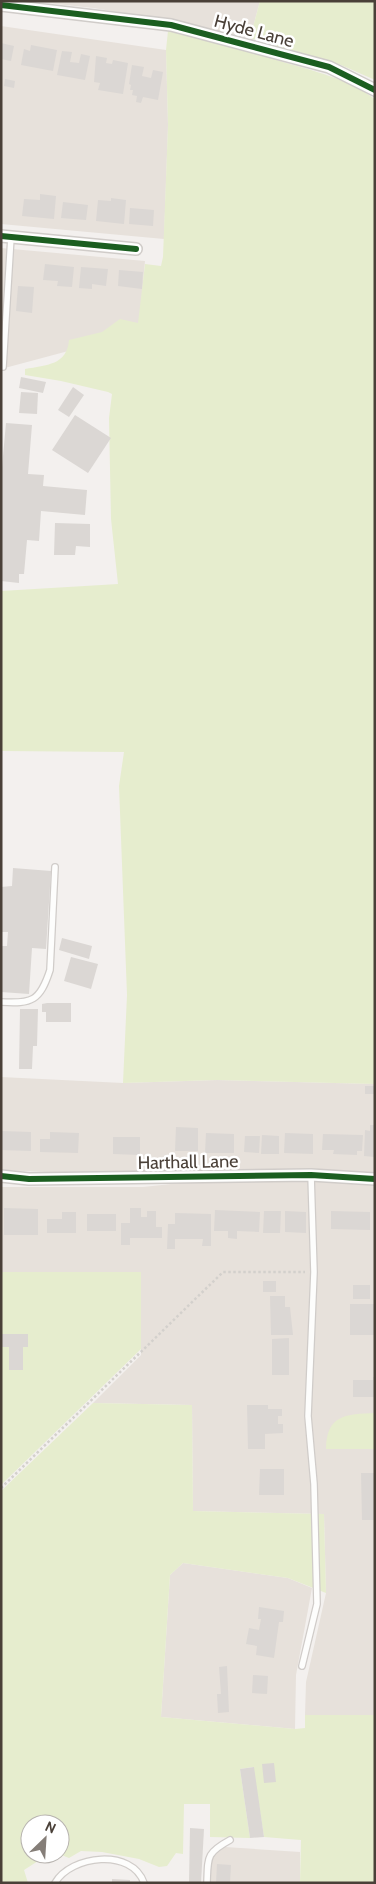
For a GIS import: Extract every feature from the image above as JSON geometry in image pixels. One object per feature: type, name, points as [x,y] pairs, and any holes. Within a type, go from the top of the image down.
[{"type":"street","name":"Hyde Lane","points":[[1,5],[171,25],[329,67],[375,90]]},
{"type":"street","points":[[6,237],[136,249]]},
{"type":"street","name":"Harthall Lane","points":[[1,1176],[29,1179],[311,1176],[375,1179]]},
{"type":"lane","points":[[3,367],[6,237]]},
{"type":"lane","points":[[1,1002],[22,1003],[30,1000],[45,985],[50,970],[52,954],[55,867]]},
{"type":"lane","points":[[302,1666],[317,1604],[314,1484],[308,1416],[314,1272],[311,1176]]},
{"type":"lane","points":[[207,1883],[208,1858],[214,1849],[230,1840]]},
{"type":"lane","points":[[55,1883],[60,1876],[73,1866],[113,1859],[133,1865],[144,1883]]},
{"type":"path","points":[[1,1488],[223,1272],[314,1272]]},
{"type":"shaded area","points":[[28,1],[260,1],[250,38],[168,20],[93,8]]},
{"type":"shaded area","points":[[1,26],[166,50],[168,125],[164,239],[1,224]]},
{"type":"shaded area","points":[[1,248],[145,261],[138,337],[117,338],[1,369]]},
{"type":"shaded area","points":[[1,1077],[123,1083],[217,1080],[375,1084],[375,1175],[225,1169],[69,1173],[1,1170]]},
{"type":"shaded area","points":[[190,1182],[327,1182],[375,1185],[375,1715],[305,1715],[306,1682],[326,1593],[324,1514],[193,1511],[192,1405],[93,1403],[141,1355],[141,1272],[1,1272],[1,1187],[143,1187]]},
{"type":"shaded area","points":[[183,1563],[288,1578],[312,1588],[296,1675],[295,1729],[161,1717],[170,1575]]},
{"type":"shaded area","points":[[225,1847],[300,1852],[300,1883],[209,1883],[210,1864],[216,1852]]},
{"type":"green space","points":[[260,1],[375,1],[375,80],[341,65],[250,38]]},
{"type":"green space","points":[[168,31],[319,72],[354,86],[375,99],[375,1084],[217,1080],[123,1083],[127,995],[119,786],[124,752],[1,751],[1,591],[118,584],[111,519],[109,418],[112,394],[61,381],[25,375],[25,369],[48,365],[60,359],[64,355],[69,340],[102,332],[120,319],[138,323],[145,264],[161,266],[163,257],[168,125],[166,50]]},
{"type":"green space","points":[[1,1272],[141,1272],[141,1349],[1,1485]]},
{"type":"green space","points":[[93,1403],[192,1405],[193,1511],[324,1514],[326,1593],[288,1578],[183,1563],[170,1575],[161,1717],[295,1729],[305,1728],[305,1715],[375,1715],[375,1883],[300,1883],[301,1840],[264,1837],[253,1767],[240,1769],[250,1838],[210,1837],[210,1804],[184,1804],[183,1854],[176,1853],[167,1866],[159,1867],[139,1859],[102,1852],[81,1851],[70,1857],[70,1814],[20,1814],[20,1864],[33,1864],[24,1870],[28,1883],[1,1883],[1,1491]]},
{"type":"green space","points":[[375,1413],[375,1449],[326,1449],[327,1438],[334,1423],[355,1414]]},
{"type":"building","points":[[1,43],[14,46],[11,61],[1,59]]},
{"type":"building","points":[[31,45],[57,50],[53,71],[21,65],[24,49],[30,51]]},
{"type":"building","points":[[62,51],[72,52],[70,62],[79,63],[81,54],[90,56],[85,80],[57,75]]},
{"type":"building","points":[[96,56],[107,58],[106,63],[112,64],[113,60],[128,63],[123,94],[98,90],[100,83],[94,82]]},
{"type":"building","points":[[132,65],[144,67],[142,76],[151,78],[153,70],[163,72],[158,100],[143,97],[141,103],[136,102],[137,96],[132,95],[133,90],[130,90],[131,85],[129,84]]},
{"type":"building","points":[[5,79],[15,81],[14,88],[4,86]]},
{"type":"building","points":[[40,194],[56,196],[54,219],[22,216],[24,199],[40,200]]},
{"type":"building","points":[[111,198],[126,200],[124,224],[96,221],[98,200],[111,201]]},
{"type":"building","points":[[63,202],[88,205],[86,220],[61,218]]},
{"type":"building","points":[[130,208],[154,210],[153,226],[129,224]]},
{"type":"building","points":[[45,264],[74,267],[72,287],[57,286],[58,281],[43,280]]},
{"type":"building","points":[[81,267],[108,269],[106,286],[92,284],[92,289],[79,288]]},
{"type":"building","points":[[119,270],[143,272],[142,289],[118,286]]},
{"type":"building","points":[[18,286],[34,287],[32,313],[16,311]]},
{"type":"building","points":[[21,377],[46,382],[43,393],[19,388]]},
{"type":"building","points":[[73,387],[84,395],[69,417],[58,410]]},
{"type":"building","points":[[21,392],[38,393],[37,414],[19,413]]},
{"type":"building","points":[[75,415],[111,438],[88,473],[52,450]]},
{"type":"building","points":[[6,423],[32,425],[28,474],[44,475],[43,486],[87,490],[85,515],[41,511],[39,541],[27,540],[24,574],[19,574],[19,583],[1,581],[1,478]]},
{"type":"building","points":[[55,523],[90,524],[90,547],[76,546],[75,555],[54,555]]},
{"type":"building","points":[[13,868],[51,871],[46,949],[32,948],[29,994],[1,992],[1,946],[7,946],[8,932],[1,932],[1,887],[12,886]]},
{"type":"building","points":[[62,938],[92,946],[89,959],[59,950]]},
{"type":"building","points":[[71,957],[98,964],[91,989],[64,981]]},
{"type":"building","points":[[71,1003],[71,1022],[46,1022],[46,1012],[42,1012],[42,1004]]},
{"type":"building","points":[[20,1009],[38,1009],[37,1046],[33,1046],[32,1069],[19,1069]]},
{"type":"building","points":[[365,1086],[375,1086],[375,1094],[365,1094]]},
{"type":"building","points":[[370,1125],[375,1125],[375,1157],[364,1156],[365,1130],[370,1131]]},
{"type":"building","points":[[176,1127],[198,1128],[198,1151],[175,1151]]},
{"type":"building","points":[[1,1131],[31,1132],[31,1151],[1,1150]]},
{"type":"building","points":[[50,1132],[79,1133],[78,1153],[40,1152],[40,1139],[50,1139]]},
{"type":"building","points":[[206,1133],[234,1134],[234,1153],[205,1153]]},
{"type":"building","points":[[285,1133],[313,1134],[313,1154],[284,1153]]},
{"type":"building","points":[[323,1134],[363,1135],[362,1151],[357,1151],[357,1155],[333,1154],[334,1150],[322,1150]]},
{"type":"building","points":[[262,1135],[279,1136],[279,1154],[261,1154]]},
{"type":"building","points":[[245,1136],[260,1136],[259,1153],[244,1152]]},
{"type":"building","points":[[113,1137],[140,1137],[140,1155],[113,1154]]},
{"type":"building","points":[[4,1208],[38,1209],[38,1235],[4,1235]]},
{"type":"building","points":[[130,1208],[141,1208],[141,1217],[147,1217],[147,1211],[156,1211],[156,1227],[162,1227],[162,1238],[130,1238],[130,1245],[121,1245],[121,1223],[130,1223]]},
{"type":"building","points":[[215,1210],[260,1212],[259,1232],[237,1231],[237,1239],[228,1238],[228,1231],[214,1231]]},
{"type":"building","points":[[264,1211],[281,1211],[280,1233],[263,1233]]},
{"type":"building","points":[[285,1211],[306,1212],[306,1233],[285,1232]]},
{"type":"building","points":[[331,1211],[370,1212],[370,1230],[331,1229]]},
{"type":"building","points":[[62,1212],[76,1212],[76,1233],[47,1233],[47,1219],[62,1219]]},
{"type":"building","points":[[175,1213],[211,1214],[211,1246],[202,1246],[203,1239],[175,1239],[175,1249],[167,1249],[168,1224],[175,1224]]},
{"type":"building","points":[[87,1214],[116,1214],[116,1231],[87,1231]]},
{"type":"building","points":[[263,1281],[276,1281],[276,1292],[263,1292]]},
{"type":"building","points":[[353,1285],[370,1285],[370,1299],[353,1299]]},
{"type":"building","points":[[270,1296],[285,1296],[285,1307],[290,1307],[293,1335],[271,1335]]},
{"type":"building","points":[[350,1304],[375,1304],[375,1335],[350,1335]]},
{"type":"building","points":[[1,1334],[28,1334],[28,1347],[23,1347],[23,1370],[9,1370],[9,1347],[1,1347]]},
{"type":"building","points":[[289,1338],[289,1375],[272,1375],[272,1339]]},
{"type":"building","points":[[373,1377],[375,1377],[375,1397],[353,1397],[353,1380],[373,1380]]},
{"type":"building","points":[[247,1405],[268,1405],[268,1409],[282,1409],[282,1416],[278,1416],[278,1424],[283,1424],[283,1433],[265,1434],[265,1449],[248,1449]]},
{"type":"building","points":[[260,1469],[284,1469],[284,1495],[259,1495]]},
{"type":"building","points":[[361,1473],[375,1473],[375,1520],[362,1520]]},
{"type":"building","points":[[259,1607],[284,1611],[283,1622],[279,1622],[274,1658],[256,1655],[257,1646],[246,1644],[249,1628],[259,1630],[261,1619],[258,1619]]},
{"type":"building","points":[[227,1666],[229,1712],[218,1713],[217,1694],[221,1694],[219,1667]]},
{"type":"building","points":[[253,1675],[268,1676],[267,1694],[252,1693]]},
{"type":"building","points":[[274,1763],[276,1782],[264,1783],[262,1764]]},
{"type":"building","points":[[254,1767],[264,1837],[250,1838],[240,1769]]},
{"type":"building","points":[[190,1828],[204,1829],[201,1883],[189,1883]]},
{"type":"building","points":[[217,1864],[231,1865],[230,1883],[216,1883]]},
{"type":"building","points":[[112,1879],[130,1880],[130,1883],[112,1883]]},
{"type":"cycle path","points":[[1,5],[171,25],[329,67],[375,90]]},
{"type":"cycle path","points":[[1,236],[136,249]]},
{"type":"cycle path","points":[[1,1176],[29,1179],[311,1175],[375,1179]]}]
